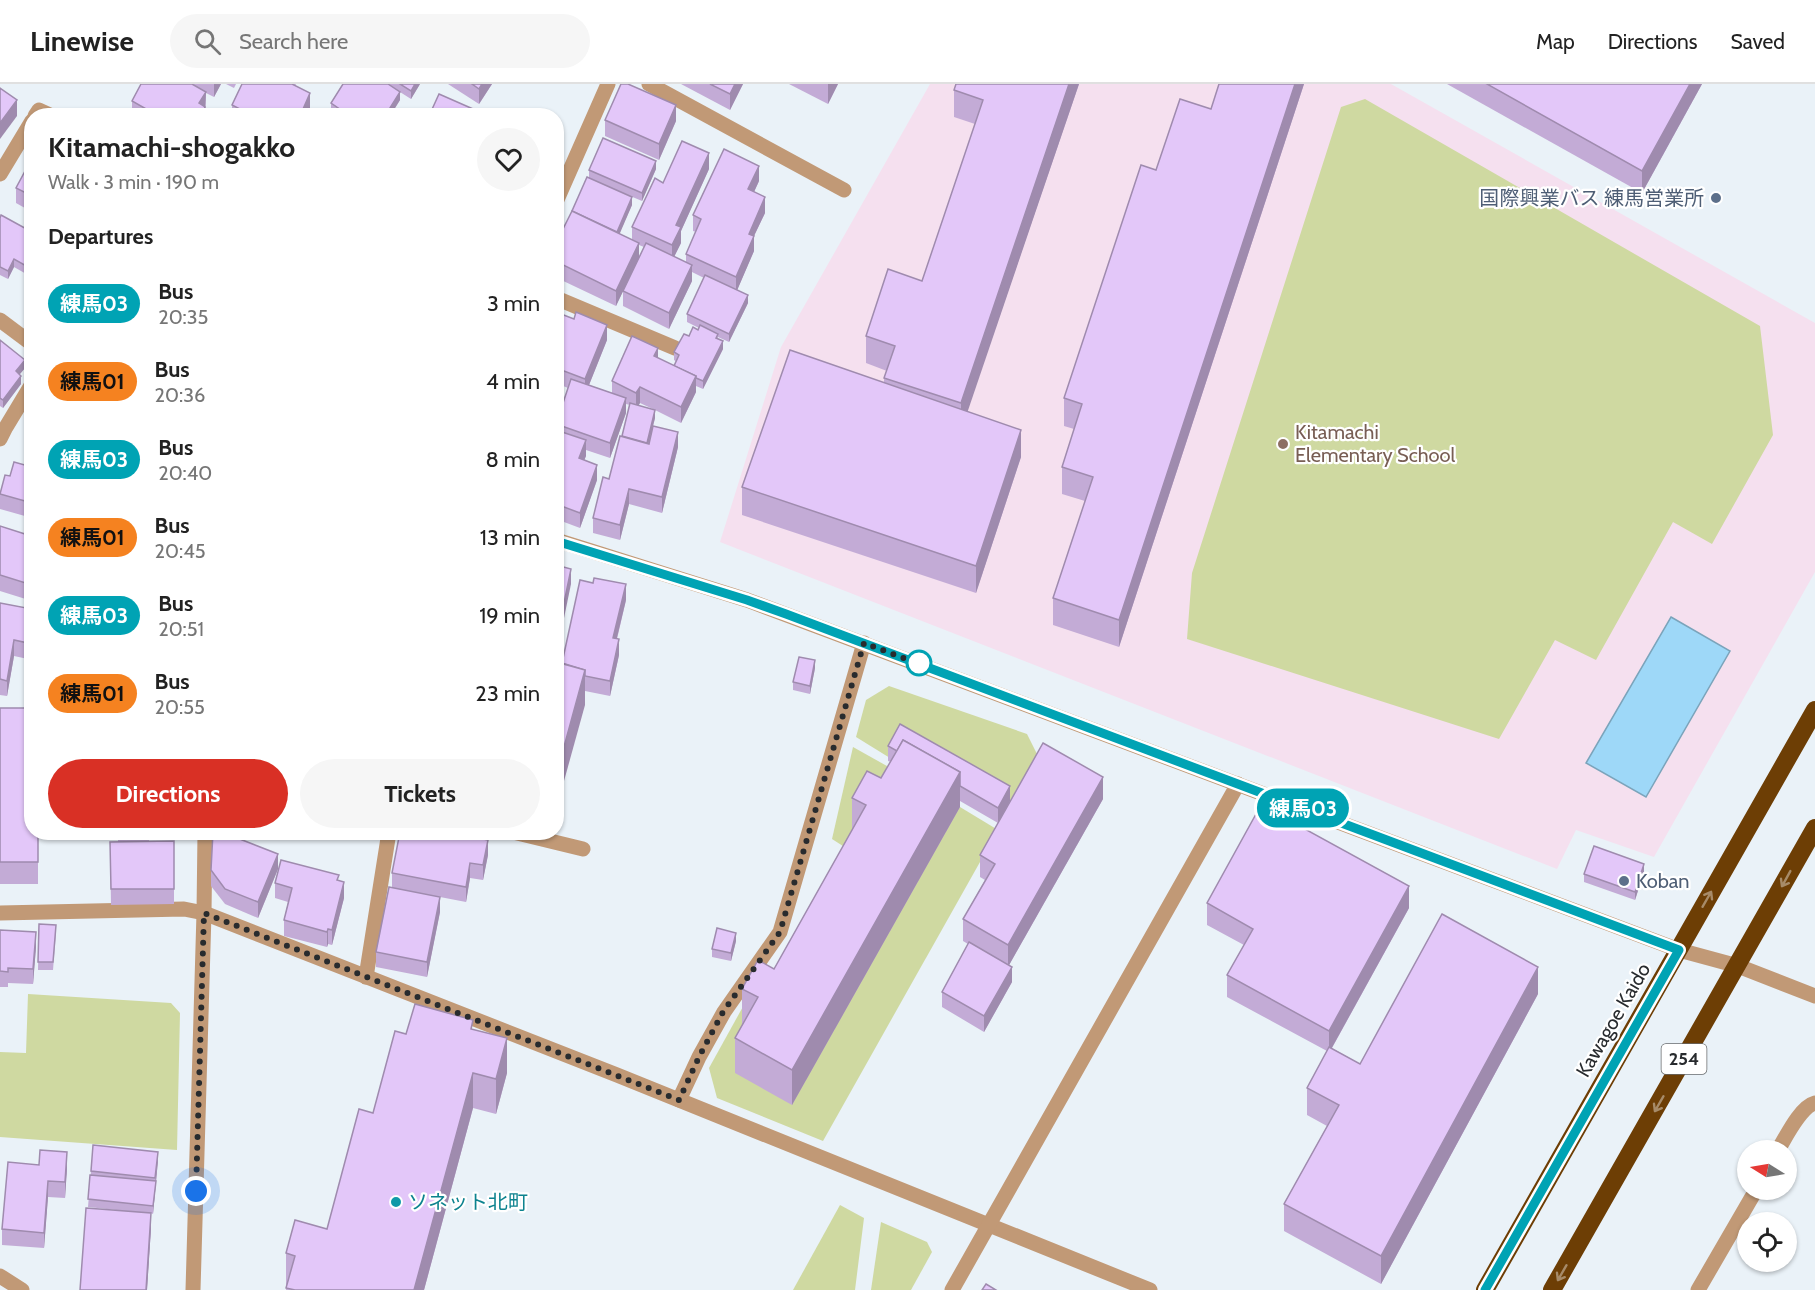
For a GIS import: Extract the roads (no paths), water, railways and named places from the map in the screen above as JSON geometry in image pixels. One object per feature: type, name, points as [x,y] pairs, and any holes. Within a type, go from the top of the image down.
[{"type":"highway","name":"Kawagoe Kaido","points":[[1485,1290],[1815,710]]},
{"type":"highway","name":"254","points":[[1552,1290],[1815,828]]},
{"type":"street","points":[[564,184],[608,84]]},
{"type":"street","points":[[649,84],[844,190]]},
{"type":"street","points":[[0,174],[24,134]]},
{"type":"street","points":[[564,300],[675,348]]},
{"type":"street","points":[[0,320],[24,338]]},
{"type":"street","points":[[0,440],[24,397]]},
{"type":"street","points":[[564,543],[747,600],[1679,950],[1738,966],[1815,996]]},
{"type":"street","points":[[679,1100],[723,1012],[780,932],[864,643]]},
{"type":"street","points":[[952,1290],[1238,784]]},
{"type":"street","points":[[193,1290],[205,840]]},
{"type":"street","points":[[366,977],[388,840]]},
{"type":"street","points":[[546,840],[584,849]]},
{"type":"street","points":[[0,913],[184,909],[204,913],[679,1100],[1150,1290]]},
{"type":"street","points":[[1784,1140],[1797,1119],[1809,1105],[1815,1103]]},
{"type":"street","points":[[1698,1290],[1750,1200]]},
{"type":"street","points":[[0,1276],[22,1290]]},
{"type":"water","points":[[1671,617],[1730,651],[1646,797],[1586,763]]},
{"type":"place","name":"国際興業バス 練馬営業所","points":[[1716,198]]},
{"type":"place","name":"Kitamachi Elementary School","points":[[1283,444]]},
{"type":"place","name":"Koban","points":[[1624,881]]},
{"type":"place","name":"ソネット北町","points":[[396,1202]]}]
